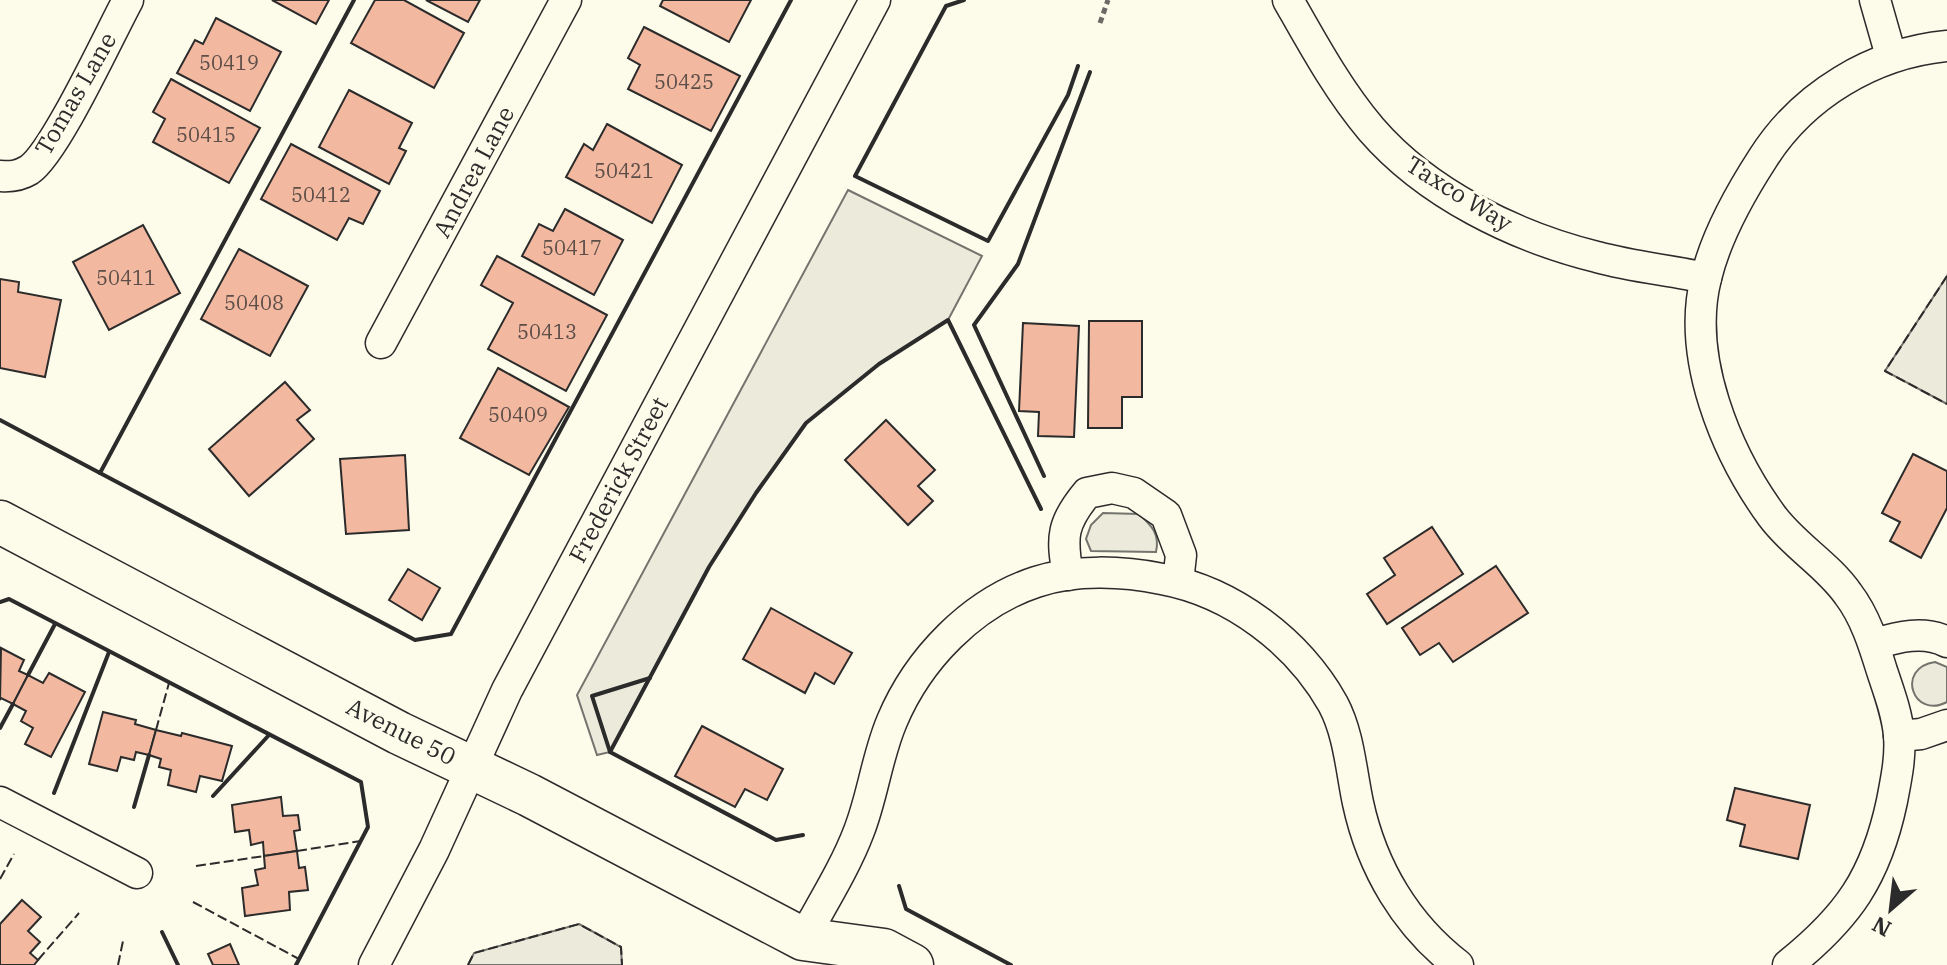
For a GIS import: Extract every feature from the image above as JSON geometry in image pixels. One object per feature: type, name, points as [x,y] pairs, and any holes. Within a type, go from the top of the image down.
[{"type":"main road","name":"Avenue 50","points":[[0,522],[399,733],[472,768],[812,952],[884,950],[912,965]]},
{"type":"street","name":"Tomas Lane","points":[[7,177],[31,169],[50,146],[128,0]]},
{"type":"street","name":"Andrea Lane","points":[[381,343],[566,0]]},
{"type":"street","name":"Frederick Street","points":[[374,965],[434,850],[507,690],[875,0]]},
{"type":"street","name":"Taxco Way","points":[[1288,0],[1324,61],[1371,129],[1425,177],[1527,236],[1601,258],[1706,278]]},
{"type":"street","points":[[1875,0],[1891,56]]},
{"type":"street","points":[[1788,965],[1812,946],[1843,913],[1862,887],[1878,856],[1896,781],[1899,736],[1874,644],[1849,594],[1793,540],[1773,516],[1733,450],[1719,418],[1706,366],[1702,305],[1706,278],[1731,213],[1769,147],[1819,98],[1870,65],[1891,56],[1914,49],[1947,46]]},
{"type":"street","points":[[1068,575],[1064,530],[1071,512],[1087,493],[1112,488],[1134,493],[1166,515],[1181,555],[1178,582]]},
{"type":"street","points":[[812,952],[859,832],[892,720],[909,688],[946,639],[968,619],[1001,598],[1035,582],[1068,575],[1145,575],[1203,589],[1264,625],[1315,676],[1334,706],[1346,738],[1369,842],[1386,880],[1406,914],[1426,938],[1458,965]]},
{"type":"street","points":[[1874,644],[1903,636],[1935,636],[1947,642]]},
{"type":"street","points":[[1899,736],[1921,734],[1947,725]]},
{"type":"street","points":[[0,802],[137,873]]},
{"type":"path","points":[[1100,23],[1108,0]]},
{"type":"shaded area","points":[[848,190],[982,256],[948,320],[879,364],[806,423],[709,567],[610,752],[597,755],[577,695]]},
{"type":"shaded area","points":[[1947,276],[1947,404],[1885,371]]},
{"type":"shaded area","points":[[1103,513],[1139,514],[1154,531],[1156,552],[1091,551],[1086,539],[1091,525]]},
{"type":"shaded area","points":[[1935,662],[1947,667],[1947,702],[1935,706],[1918,699],[1912,682],[1915,673],[1923,666]]},
{"type":"shaded area","points":[[579,924],[621,947],[622,965],[468,965],[474,953]]},
{"type":"building","points":[[272,0],[329,0],[316,24]]},
{"type":"building","points":[[375,0],[404,0],[464,33],[434,88],[351,43]]},
{"type":"building","points":[[426,0],[480,0],[468,22]]},
{"type":"building","points":[[663,0],[751,0],[729,42],[660,6]]},
{"type":"building","points":[[216,18],[281,52],[250,111],[177,73],[195,40],[203,44]]},
{"type":"building","points":[[644,27],[740,76],[711,131],[628,89],[640,65],[628,58]]},
{"type":"building","points":[[171,79],[260,128],[229,183],[153,142],[165,119],[153,112]]},
{"type":"building","points":[[349,90],[412,123],[399,148],[406,151],[389,184],[319,147]]},
{"type":"building","points":[[607,124],[682,165],[652,223],[566,177],[584,144],[593,150]]},
{"type":"building","points":[[291,144],[380,191],[363,224],[349,218],[337,240],[261,199]]},
{"type":"building","points":[[565,209],[623,240],[594,295],[522,256],[539,224],[553,231]]},
{"type":"building","points":[[143,225],[180,293],[109,330],[73,262]]},
{"type":"building","points":[[239,249],[308,286],[270,356],[201,319]]},
{"type":"building","points":[[497,256],[607,315],[566,391],[488,349],[513,303],[481,285]]},
{"type":"building","points":[[0,279],[19,282],[18,292],[61,300],[45,377],[0,368]]},
{"type":"building","points":[[1089,321],[1142,321],[1142,397],[1122,397],[1122,428],[1088,428]]},
{"type":"building","points":[[1023,323],[1079,326],[1074,437],[1038,436],[1039,412],[1019,411]]},
{"type":"building","points":[[498,368],[569,407],[529,475],[460,438]]},
{"type":"building","points":[[285,382],[310,410],[297,420],[314,439],[249,496],[209,449]]},
{"type":"building","points":[[886,420],[935,470],[918,486],[933,501],[908,525],[845,460]]},
{"type":"building","points":[[1913,454],[1947,471],[1947,508],[1921,558],[1890,541],[1900,522],[1882,513]]},
{"type":"building","points":[[405,455],[409,530],[346,534],[340,459]]},
{"type":"building","points":[[1432,527],[1463,574],[1387,624],[1367,594],[1395,575],[1384,558]]},
{"type":"building","points":[[1496,566],[1528,613],[1453,662],[1439,643],[1420,655],[1402,628]]},
{"type":"building","points":[[408,569],[440,588],[422,620],[389,600]]},
{"type":"building","points":[[771,608],[852,653],[834,684],[815,673],[805,693],[743,659]]},
{"type":"building","points":[[1,648],[24,660],[19,671],[28,675],[13,704],[0,700]]},
{"type":"building","points":[[49,673],[85,692],[51,757],[25,744],[33,728],[21,721],[26,711],[13,704],[28,675],[43,683]]},
{"type":"building","points":[[103,712],[136,720],[135,724],[156,730],[149,755],[136,752],[134,760],[121,757],[117,771],[89,764]]},
{"type":"building","points":[[702,726],[783,769],[767,800],[745,789],[735,807],[675,776]]},
{"type":"building","points":[[156,730],[181,736],[182,733],[232,746],[222,781],[200,776],[196,792],[168,785],[171,770],[159,767],[161,759],[149,755]]},
{"type":"building","points":[[1735,788],[1810,805],[1798,859],[1740,846],[1745,825],[1727,820]]},
{"type":"building","points":[[281,797],[283,816],[298,815],[300,830],[294,831],[297,851],[264,856],[263,842],[251,845],[249,830],[235,832],[232,805]]},
{"type":"building","points":[[297,851],[299,868],[305,867],[308,890],[289,892],[290,910],[245,916],[242,888],[258,885],[255,870],[265,868],[264,856]]},
{"type":"building","points":[[22,900],[41,917],[28,931],[40,942],[30,953],[38,960],[34,965],[0,965],[0,924]]},
{"type":"building","points":[[230,944],[239,965],[213,965],[208,954]]},
{"type":"fence","points":[[1947,276],[1885,371],[1947,404]]},
{"type":"fence","points":[[156,730],[169,683]]},
{"type":"fence","points":[[297,851],[361,841]]},
{"type":"fence","points":[[0,879],[14,854]]},
{"type":"fence","points":[[196,866],[264,856]]},
{"type":"fence","points":[[193,902],[299,959]]},
{"type":"fence","points":[[38,960],[79,913]]},
{"type":"fence","points":[[468,965],[474,953],[579,924],[621,947],[622,965]]},
{"type":"fence","points":[[118,965],[123,941]]},
{"type":"wall","points":[[100,473],[354,0]]},
{"type":"wall","points":[[0,420],[415,640],[451,634],[791,0]]},
{"type":"wall","points":[[964,0],[946,6],[855,176],[988,241],[1068,95],[1078,66]]},
{"type":"wall","points":[[1044,476],[974,325],[1018,264],[1090,72]]},
{"type":"wall","points":[[610,752],[709,567],[806,423],[879,364],[948,320],[1041,509]]},
{"type":"wall","points":[[0,602],[9,599],[361,782],[368,827],[296,965]]},
{"type":"wall","points":[[28,675],[55,624]]},
{"type":"wall","points":[[54,793],[109,652]]},
{"type":"wall","points":[[650,678],[592,696],[610,752],[776,840],[803,835]]},
{"type":"wall","points":[[0,728],[13,704]]},
{"type":"wall","points":[[213,796],[269,735]]},
{"type":"wall","points":[[134,807],[149,755]]},
{"type":"wall","points":[[899,886],[906,909],[1011,965]]},
{"type":"wall","points":[[162,932],[178,965]]}]
